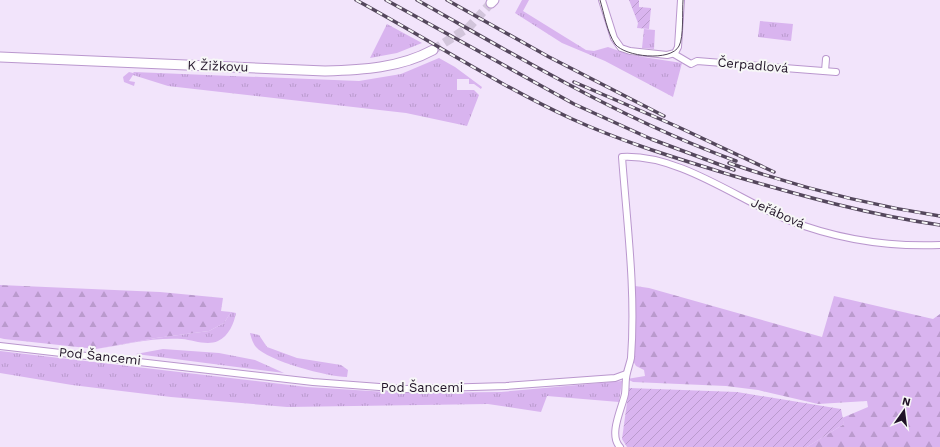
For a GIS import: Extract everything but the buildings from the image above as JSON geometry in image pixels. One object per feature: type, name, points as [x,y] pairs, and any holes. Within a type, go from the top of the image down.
[{"type":"main road","name":"K Žižkovu","points":[[0,57],[326,71],[367,70],[402,62],[434,50]]},
{"type":"street","points":[[602,0],[614,38],[621,48],[630,52],[667,55],[675,52],[681,0]]},
{"type":"street","name":"Čerpadlová","points":[[675,52],[691,64],[697,61],[836,72]]},
{"type":"street","points":[[825,71],[826,59]]},
{"type":"street","name":"Jeřábová","points":[[626,374],[631,360],[633,308],[622,157],[637,156],[687,170],[787,219],[829,234],[897,245],[940,245]]},
{"type":"street","name":"Pod Šancemi","points":[[0,346],[313,382],[406,389],[526,385],[615,378],[626,374]]},
{"type":"street","points":[[620,447],[618,445],[616,432],[619,411],[624,400],[626,374]]},
{"type":"green space","points":[[522,0],[529,0],[523,11],[586,50],[594,51],[608,47],[630,55],[682,63],[673,97],[605,61],[562,43],[515,13]]},
{"type":"green space","points":[[629,0],[639,0],[639,7],[651,8],[649,29],[637,28],[638,23]]},
{"type":"green space","points":[[760,21],[793,24],[791,41],[758,37]]},
{"type":"green space","points":[[387,24],[422,43],[397,53],[370,58]]},
{"type":"green space","points":[[644,29],[655,30],[654,49],[642,48]]},
{"type":"green space","points":[[439,58],[455,67],[482,87],[481,89],[474,84],[469,84],[469,79],[457,79],[457,90],[474,90],[479,95],[467,126],[406,113],[168,86],[133,75],[129,81],[135,82],[134,86],[124,82],[123,77],[129,72],[134,72],[359,81],[401,74]]},
{"type":"green space","points":[[0,285],[160,292],[223,298],[221,311],[231,312],[224,323],[209,331],[156,338],[96,349],[4,339],[0,338]]},
{"type":"green space","points":[[635,286],[649,288],[822,337],[834,296],[933,319],[940,314],[940,447],[807,447],[844,424],[842,418],[868,407],[867,401],[818,404],[758,390],[726,386],[633,382],[627,379],[645,376],[644,370],[636,366],[633,361]]},
{"type":"green space","points":[[231,312],[236,313],[234,321],[225,336],[218,341],[205,343],[182,339],[160,339],[96,349],[156,338],[209,331],[224,323]]},
{"type":"green space","points":[[250,333],[259,335],[267,347],[297,358],[341,365],[348,370],[347,377],[313,371],[273,358],[256,347]]},
{"type":"green space","points":[[163,349],[219,353],[255,360],[284,373],[136,354]]},
{"type":"green space","points":[[0,351],[307,387],[403,393],[501,392],[622,381],[619,402],[547,396],[541,412],[488,404],[287,407],[171,397],[72,385],[0,373]]},
{"type":"green space","points":[[629,388],[737,392],[841,409],[844,424],[807,447],[627,447],[622,439]]},
{"type":"tunnel","points":[[433,50],[469,27],[491,3]]},
{"type":"tram line","points":[[600,0],[608,28],[615,44],[628,52],[648,56],[667,54],[674,51],[679,46],[682,31],[683,0]]},
{"type":"railway","points":[[356,0],[517,92],[572,119],[612,136],[734,176],[811,198],[888,216],[940,225]]},
{"type":"railway","points":[[386,0],[574,104],[651,139],[734,170]]},
{"type":"railway","points":[[417,0],[534,66],[613,108],[694,145],[736,161]]},
{"type":"railway","points":[[447,0],[549,57],[664,116]]},
{"type":"railway","points":[[574,82],[676,126],[774,172]]},
{"type":"railway","points":[[729,163],[781,180],[860,201],[940,216]]}]
